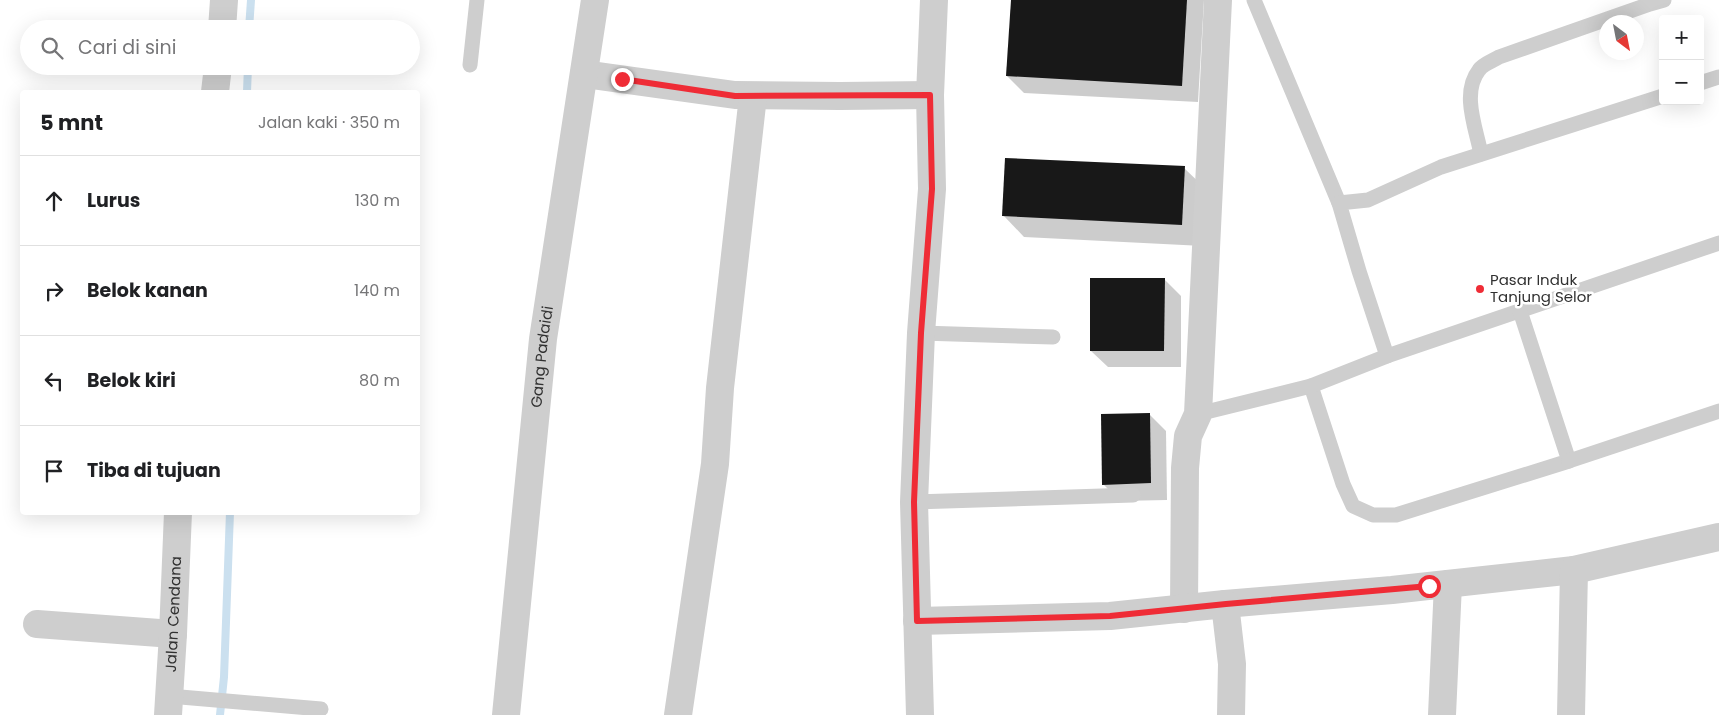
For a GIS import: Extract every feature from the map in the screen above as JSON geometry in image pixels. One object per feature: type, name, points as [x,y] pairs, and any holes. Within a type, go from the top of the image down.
[{"type":"street","points":[[223,20],[224,0]]},
{"type":"street","name":"Gang Padaidi","points":[[506,715],[543,339],[595,0]]},
{"type":"street","points":[[920,715],[914,502],[921,333],[932,189],[930,95],[934,0]]},
{"type":"street","points":[[1184,609],[1185,468],[1188,436],[1198,414],[1218,0]]},
{"type":"street","points":[[584,74],[735,96],[930,95]]},
{"type":"street","points":[[215,90],[217,75]]},
{"type":"street","points":[[678,715],[715,464],[720,388],[753,96]]},
{"type":"street","name":"Jalan Cendana","points":[[168,705],[178,515]]},
{"type":"street","points":[[917,621],[1110,616],[1392,590],[1574,570],[1719,537]]},
{"type":"street","points":[[1571,715],[1574,570]]},
{"type":"street","points":[[1442,715],[1448,584]]},
{"type":"street","points":[[1226,604],[1232,664],[1231,715]]},
{"type":"street","points":[[36,624],[173,634]]},
{"type":"lane","points":[[470,65],[477,0]]},
{"type":"lane","points":[[1254,0],[1339,203],[1387,356]]},
{"type":"lane","points":[[1482,154],[1471,108],[1471,84],[1480,68],[1499,57],[1664,0]]},
{"type":"lane","points":[[1704,82],[1719,77]]},
{"type":"lane","points":[[1339,203],[1368,200],[1441,167],[1659,97]]},
{"type":"lane","points":[[1198,414],[1311,386],[1387,356],[1719,243]]},
{"type":"lane","points":[[1520,311],[1569,461]]},
{"type":"lane","points":[[921,333],[1053,337]]},
{"type":"lane","points":[[1311,386],[1343,484],[1353,506],[1373,516],[1396,515],[1569,461],[1719,411]]},
{"type":"lane","points":[[914,502],[1133,495]]},
{"type":"lane","points":[[168,705],[216,699],[321,709]]},
{"type":"building","points":[[1011,0],[1187,0],[1182,86],[1006,76]]},
{"type":"building","points":[[1005,158],[1185,166],[1182,225],[1002,216]]},
{"type":"building","points":[[1090,278],[1165,278],[1164,351],[1090,351]]},
{"type":"building","points":[[1150,413],[1151,483],[1102,485],[1101,414]]},
{"type":"waterway","points":[[250,20],[251,0]]},
{"type":"waterway","points":[[247,90],[248,75]]},
{"type":"waterway","points":[[220,715],[224,677],[230,515]]},
{"type":"place","name":"Pasar Induk Tanjung Selor","points":[[1480,289]]},
{"type":"route","points":[[622,79],[735,96],[930,95],[932,189],[921,333],[914,502],[917,621],[1110,616],[1429,586]]}]
